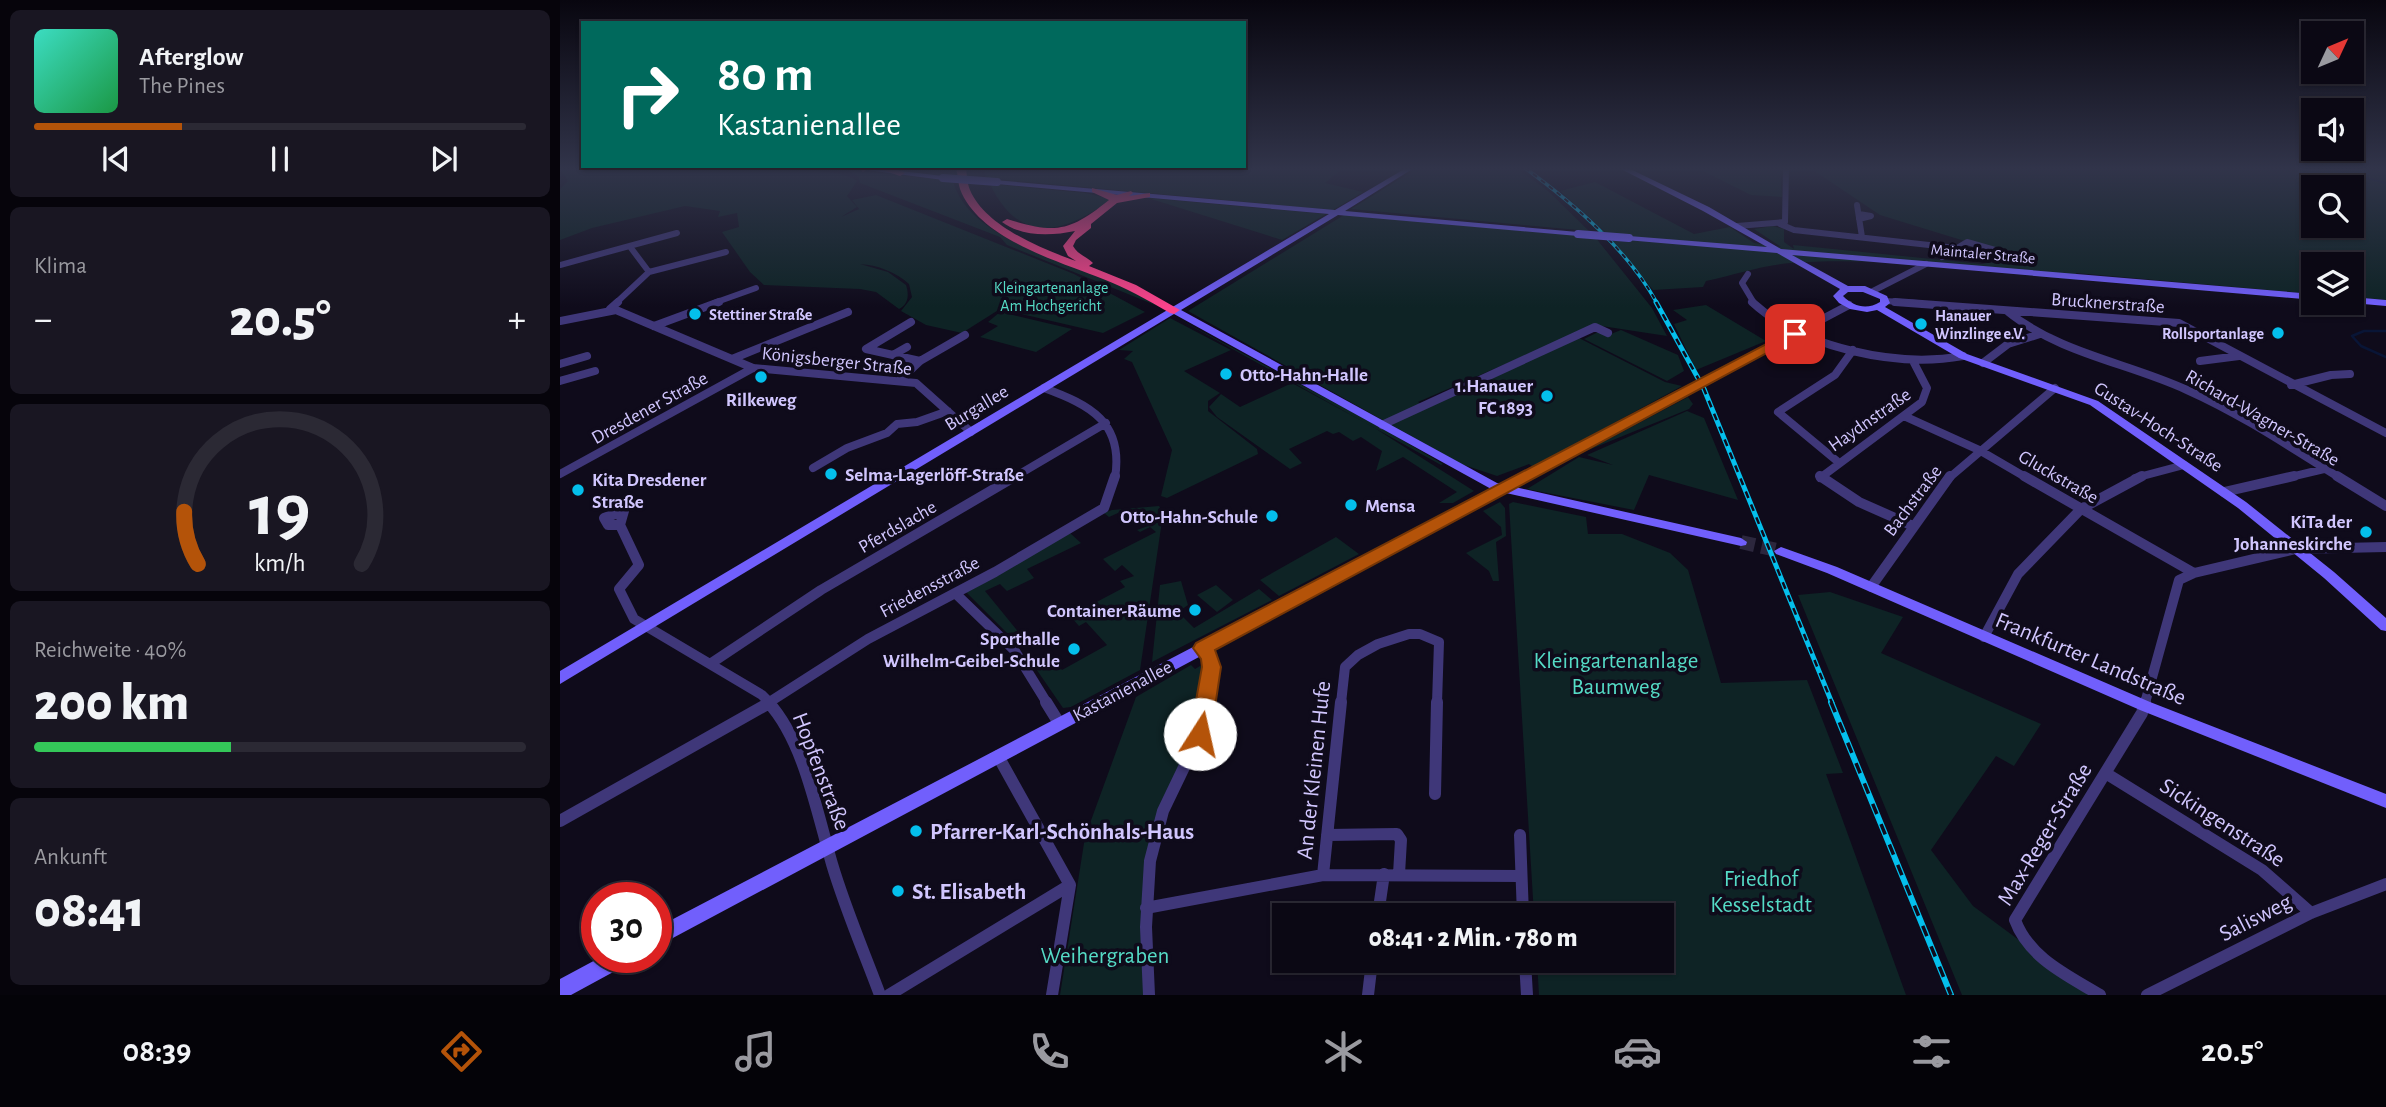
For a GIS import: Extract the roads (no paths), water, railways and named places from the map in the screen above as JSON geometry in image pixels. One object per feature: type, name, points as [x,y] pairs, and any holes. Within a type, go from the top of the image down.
[{"type":"highway","points":[[985,214],[993,223],[1053,256],[1110,278],[1174,310]]},
{"type":"highway","points":[[995,216],[1029,231],[1060,230],[1085,223],[1097,214]]},
{"type":"highway","points":[[1102,214],[1068,244],[1072,254],[1140,294]]},
{"type":"highway","points":[[995,216],[1027,237],[1091,265]]},
{"type":"main road","name":"Burgallee","points":[[560,678],[1337,214]]},
{"type":"main road","name":"Maintaler Straße","points":[[1355,214],[2301,296]]},
{"type":"main road","points":[[1714,214],[1846,289],[1873,291],[1882,304],[1866,309],[1849,305],[1838,296],[1846,289]]},
{"type":"main road","points":[[1743,248],[1759,239]]},
{"type":"main road","points":[[1800,263],[1815,255]]},
{"type":"main road","points":[[2364,301],[2386,303]]},
{"type":"main road","name":"Gustav-Hoch-Straße","points":[[1882,304],[1963,356],[2094,403],[2224,492],[2386,626]]},
{"type":"main road","points":[[1174,310],[1502,490],[1741,542]]},
{"type":"main road","name":"Kastanienallee","points":[[672,929],[1502,490]]},
{"type":"main road","name":"Frankfurter Landstraße","points":[[1781,551],[1871,587],[2145,706],[2386,801]]},
{"type":"main road","points":[[560,989],[590,973]]},
{"type":"street","points":[[1737,226],[1780,224],[1786,220],[1786,214]]},
{"type":"street","points":[[1859,214],[1862,237]]},
{"type":"street","points":[[1780,224],[1790,230],[1956,248]]},
{"type":"street","points":[[560,265],[631,248],[668,233],[677,233]]},
{"type":"street","points":[[1942,257],[1967,242],[2009,254]]},
{"type":"street","points":[[631,248],[649,272]]},
{"type":"street","points":[[560,321],[610,309],[649,272],[726,252]]},
{"type":"street","points":[[1873,291],[1926,264]]},
{"type":"street","points":[[1748,274],[1742,283],[1748,299],[1770,316],[1800,331],[1853,350],[1913,361],[1963,356]]},
{"type":"street","points":[[654,326],[723,303],[756,288]]},
{"type":"street","name":"Brucknerstraße","points":[[1882,304],[2122,316],[2176,322],[2291,385],[2383,430]]},
{"type":"street","name":"Kastanienallee","points":[[1502,490],[1849,305]]},
{"type":"street","name":"Königsberger Straße","points":[[610,309],[621,311],[753,368],[920,384],[971,432]]},
{"type":"street","points":[[732,359],[766,344],[821,327],[848,312]]},
{"type":"street","name":"Richard-Wagner-Straße","points":[[2007,312],[2040,334],[2191,392],[2386,506]]},
{"type":"street","points":[[911,322],[866,349],[920,362]]},
{"type":"street","points":[[1382,425],[1595,327],[1608,333]]},
{"type":"street","points":[[1983,363],[2008,344],[2040,334]]},
{"type":"street","points":[[900,380],[920,362],[965,335]]},
{"type":"street","points":[[880,341],[891,344],[890,354]]},
{"type":"street","points":[[890,354],[907,347]]},
{"type":"street","points":[[1837,461],[1778,412],[1835,376],[1853,350]]},
{"type":"street","points":[[560,364],[587,356]]},
{"type":"street","points":[[2200,361],[2239,356]]},
{"type":"street","name":"Haydnstraße","points":[[1913,361],[1927,392],[1922,402],[1819,474],[1821,480],[1871,509],[1913,527]]},
{"type":"street","name":"Dresdener Straße","points":[[560,474],[753,368]]},
{"type":"street","points":[[560,381],[595,371]]},
{"type":"street","points":[[2291,385],[2350,373]]},
{"type":"street","points":[[1044,388],[1086,405],[1106,423]]},
{"type":"street","name":"Bachstraße","points":[[1871,587],[1945,481],[2056,388]]},
{"type":"street","points":[[813,468],[836,458],[849,447],[893,431],[897,424],[917,422],[948,411]]},
{"type":"street","name":"Gluckstraße","points":[[1904,416],[1979,450],[2194,573]]},
{"type":"street","name":"Friedensstraße","points":[[560,821],[771,702],[860,643],[955,593],[1104,508],[1112,492],[1117,456],[1106,423]]},
{"type":"street","name":"Pferdslache","points":[[710,664],[821,590],[1106,423]]},
{"type":"street","points":[[1984,637],[2018,574],[2081,509],[2134,478],[2184,465]]},
{"type":"street","points":[[2224,492],[2324,469]]},
{"type":"street","points":[[620,525],[639,565],[621,584],[620,591],[634,619],[645,627]]},
{"type":"street","points":[[2194,573],[2296,549],[2386,548]]},
{"type":"street","name":"Max-Reger-Straße","points":[[2100,995],[2035,950],[2023,938],[2015,920],[2107,774],[2145,706],[2177,584],[2182,578],[2194,573]]},
{"type":"street","points":[[955,593],[1015,651],[1059,723]]},
{"type":"street","name":"Hopfenstraße","points":[[645,627],[771,702],[791,734],[880,995]]},
{"type":"street","name":"An der Kleinen Hufe","points":[[1323,875],[1345,667],[1352,659],[1379,645],[1418,634],[1439,642],[1435,794]]},
{"type":"street","points":[[1149,995],[1146,908],[1155,837],[1167,801],[1193,755],[1203,724],[1211,667],[1210,657],[1203,648]]},
{"type":"street","points":[[998,755],[1070,884],[1052,995]]},
{"type":"street","name":"Sickingenstraße","points":[[2107,774],[2262,870],[2311,913]]},
{"type":"street","points":[[1327,835],[1397,834],[1401,840],[1399,874]]},
{"type":"street","points":[[1520,835],[1522,903]]},
{"type":"street","points":[[1380,903],[1384,874]]},
{"type":"street","points":[[1146,908],[1323,875],[1521,876]]},
{"type":"street","points":[[889,995],[1070,884]]},
{"type":"street","name":"Salisweg","points":[[2147,995],[2311,913],[2386,884]]},
{"type":"street","points":[[1368,995],[1371,973]]},
{"type":"street","points":[[1526,973],[1527,995]]},
{"type":"waterway","points":[[2386,331],[2364,331],[2352,336],[2361,346],[2386,357]]},
{"type":"tunnel","points":[[1741,542],[1781,551]]},
{"type":"railway","points":[[1582,214],[1631,264],[1657,303]]},
{"type":"railway","points":[[1656,302],[1704,389],[1832,703]]},
{"type":"railway","points":[[1831,702],[1951,995]]},
{"type":"place","name":"Stettiner Straße","points":[[695,314]]},
{"type":"place","name":"Hanauer Winzlinge e.V.","points":[[1921,324]]},
{"type":"place","name":"Rollsportanlage","points":[[2278,333]]},
{"type":"place","name":"Otto-Hahn-Halle","points":[[1226,374]]},
{"type":"place","name":"Rilkeweg","points":[[761,377]]},
{"type":"place","name":"1.Hanauer FC 1893","points":[[1547,396]]},
{"type":"place","name":"Selma-Lagerlöff-Straße","points":[[831,474]]},
{"type":"place","name":"Kita Dresdener Straße","points":[[578,490]]},
{"type":"place","name":"Mensa","points":[[1351,505]]},
{"type":"place","name":"Otto-Hahn-Schule","points":[[1272,516]]},
{"type":"place","name":"KiTa der Johanneskirche","points":[[2366,532]]},
{"type":"place","name":"Container-Räume","points":[[1195,610]]},
{"type":"place","name":"Sporthalle Wilhelm-Geibel-Schule","points":[[1074,649]]},
{"type":"place","name":"Pfarrer-Karl-Schönhals-Haus","points":[[916,831]]},
{"type":"place","name":"St. Elisabeth","points":[[898,891]]},
{"type":"park label","name":"Kleingartenanlage Am Hochgericht","points":[[1051,296]]},
{"type":"park label","name":"Kleingartenanlage Baumweg","points":[[1616,673]]},
{"type":"park label","name":"Friedhof Kesselstadt","points":[[1761,891]]},
{"type":"park label","name":"Weihergraben","points":[[1105,955]]}]
